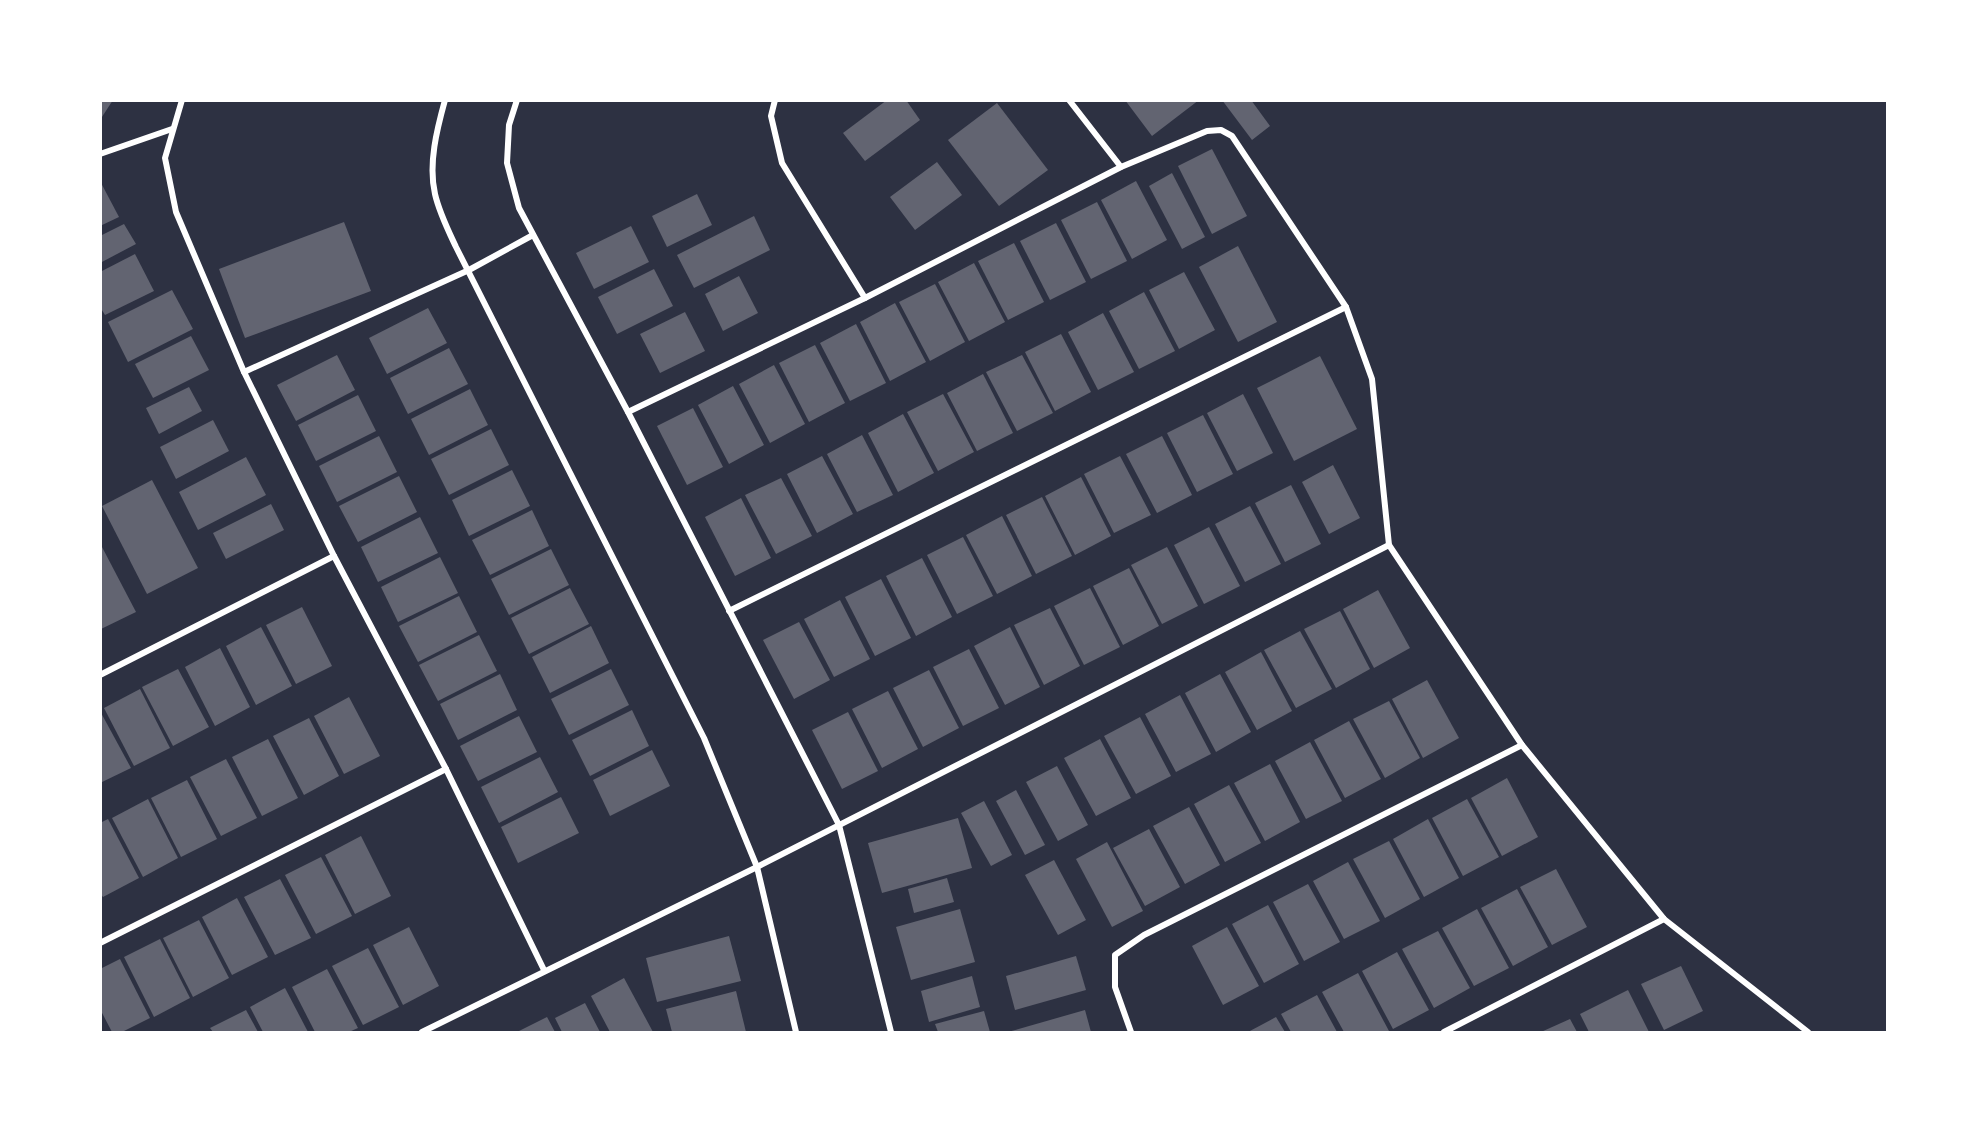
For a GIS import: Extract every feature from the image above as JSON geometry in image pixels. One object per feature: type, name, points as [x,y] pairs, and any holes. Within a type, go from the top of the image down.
[{"type":"street","points":[[182,100],[171,129],[165,158],[176,212],[244,372],[334,556],[446,769],[544,970]]},
{"type":"street","points":[[445,100],[433,163],[434,192],[456,247],[704,738],[757,867],[796,1032]]},
{"type":"street","points":[[517,100],[509,125],[507,163],[519,208],[628,412],[839,825],[891,1032]]},
{"type":"street","points":[[775,100],[771,116],[782,163],[865,298]]},
{"type":"street","points":[[1069,100],[1121,167]]},
{"type":"street","points":[[100,154],[171,129]]},
{"type":"street","points":[[628,412],[865,298],[1121,167],[1207,131],[1221,130],[1232,136],[1346,306],[1372,379],[1389,546],[1522,745],[1664,919],[1808,1032]]},
{"type":"street","points":[[244,372],[469,270],[533,235]]},
{"type":"street","points":[[729,611],[1346,306]]},
{"type":"street","points":[[422,1032],[757,867],[1389,546]]},
{"type":"street","points":[[100,675],[334,556]]},
{"type":"street","points":[[1131,1032],[1115,987],[1115,955],[1144,935],[1522,745]]},
{"type":"street","points":[[100,943],[446,769]]},
{"type":"street","points":[[1444,1032],[1664,919]]},
{"type":"building","points":[[100,100],[113,100],[100,120]]},
{"type":"building","points":[[887,100],[906,100],[920,120],[865,161],[843,133]]},
{"type":"building","points":[[1125,100],[1199,100],[1152,136]]},
{"type":"building","points":[[1222,100],[1251,100],[1270,126],[1252,140]]},
{"type":"building","points":[[997,103],[1048,170],[999,206],[948,140]]},
{"type":"building","points":[[1212,149],[1247,216],[1212,234],[1178,166]]},
{"type":"building","points":[[937,162],[962,195],[915,230],[890,197]]},
{"type":"building","points":[[1172,173],[1205,237],[1182,249],[1149,186]]},
{"type":"building","points":[[100,181],[119,217],[100,226]]},
{"type":"building","points":[[1136,181],[1167,240],[1132,259],[1101,200]]},
{"type":"building","points":[[697,194],[712,225],[667,247],[652,216]]},
{"type":"building","points":[[1097,202],[1127,261],[1091,279],[1061,220]]},
{"type":"building","points":[[754,216],[770,250],[694,288],[677,255]]},
{"type":"building","points":[[344,222],[371,291],[245,338],[219,269]]},
{"type":"building","points":[[1056,223],[1086,282],[1050,300],[1020,241]]},
{"type":"building","points":[[124,224],[136,244],[100,263],[100,236]]},
{"type":"building","points":[[631,226],[649,262],[594,289],[576,253]]},
{"type":"building","points":[[1014,243],[1044,302],[1008,320],[978,261]]},
{"type":"building","points":[[1238,246],[1277,322],[1238,342],[1199,267]]},
{"type":"building","points":[[135,254],[154,291],[105,315],[100,307],[100,272]]},
{"type":"building","points":[[974,263],[1005,322],[969,341],[938,282]]},
{"type":"building","points":[[654,269],[673,306],[617,334],[598,297]]},
{"type":"building","points":[[1184,272],[1215,330],[1179,349],[1149,290]]},
{"type":"building","points":[[739,276],[758,313],[723,331],[705,294]]},
{"type":"building","points":[[935,284],[965,342],[930,361],[899,302]]},
{"type":"building","points":[[172,290],[193,329],[128,362],[108,322]]},
{"type":"building","points":[[1144,292],[1175,351],[1139,369],[1109,311]]},
{"type":"building","points":[[895,303],[926,362],[890,381],[860,322]]},
{"type":"building","points":[[428,308],[447,343],[387,374],[369,338]]},
{"type":"building","points":[[685,312],[705,351],[660,373],[640,334]]},
{"type":"building","points":[[1103,313],[1134,372],[1098,390],[1068,332]]},
{"type":"building","points":[[856,324],[886,383],[850,401],[820,343]]},
{"type":"building","points":[[1061,334],[1091,392],[1055,411],[1025,352]]},
{"type":"building","points":[[191,336],[209,370],[153,398],[135,364]]},
{"type":"building","points":[[815,345],[845,403],[809,422],[779,363]]},
{"type":"building","points":[[449,348],[468,384],[408,414],[390,378]]},
{"type":"building","points":[[337,355],[355,390],[296,421],[277,385]]},
{"type":"building","points":[[1022,355],[1053,413],[1017,431],[986,372]]},
{"type":"building","points":[[1320,356],[1357,429],[1294,461],[1257,388]]},
{"type":"building","points":[[774,365],[805,424],[770,443],[739,384]]},
{"type":"building","points":[[983,374],[1013,433],[977,451],[947,393]]},
{"type":"building","points":[[733,386],[764,445],[729,464],[698,405]]},
{"type":"building","points":[[189,387],[202,411],[159,434],[146,408]]},
{"type":"building","points":[[470,389],[488,425],[429,455],[411,419]]},
{"type":"building","points":[[943,394],[974,452],[938,471],[907,412]]},
{"type":"building","points":[[1243,394],[1273,453],[1237,471],[1207,413]]},
{"type":"building","points":[[358,395],[376,431],[316,461],[298,425]]},
{"type":"building","points":[[693,408],[723,467],[687,485],[657,426]]},
{"type":"building","points":[[903,414],[934,473],[898,492],[868,433]]},
{"type":"building","points":[[1203,415],[1233,474],[1197,492],[1167,433]]},
{"type":"building","points":[[213,420],[229,451],[176,479],[160,447]]},
{"type":"building","points":[[491,429],[509,465],[449,495],[431,459]]},
{"type":"building","points":[[862,435],[893,495],[857,512],[827,454]]},
{"type":"building","points":[[379,436],[397,472],[337,502],[319,466]]},
{"type":"building","points":[[1162,436],[1192,495],[1157,513],[1126,454]]},
{"type":"building","points":[[822,456],[853,514],[817,533],[787,474]]},
{"type":"building","points":[[1120,456],[1151,515],[1114,533],[1084,474]]},
{"type":"building","points":[[246,457],[266,495],[198,530],[179,492]]},
{"type":"building","points":[[1333,465],[1360,518],[1329,534],[1302,482]]},
{"type":"building","points":[[512,470],[530,506],[469,536],[452,500]]},
{"type":"building","points":[[399,476],[417,512],[358,542],[339,506]]},
{"type":"building","points":[[1081,477],[1111,536],[1075,555],[1045,496]]},
{"type":"building","points":[[781,478],[812,536],[776,554],[745,495]]},
{"type":"building","points":[[152,480],[198,568],[147,594],[102,506]]},
{"type":"building","points":[[1291,485],[1321,544],[1285,562],[1255,503]]},
{"type":"building","points":[[1042,497],[1072,556],[1036,574],[1006,515]]},
{"type":"building","points":[[741,498],[771,558],[735,576],[705,517]]},
{"type":"building","points":[[271,504],[284,530],[226,559],[213,533]]},
{"type":"building","points":[[1250,506],[1281,564],[1245,582],[1215,524]]},
{"type":"building","points":[[532,510],[549,546],[490,575],[472,540]]},
{"type":"building","points":[[1002,516],[1032,576],[997,594],[966,535]]},
{"type":"building","points":[[420,517],[438,553],[378,582],[361,547]]},
{"type":"building","points":[[1209,527],[1240,586],[1204,604],[1174,545]]},
{"type":"building","points":[[963,537],[993,596],[957,614],[927,555]]},
{"type":"building","points":[[102,547],[136,612],[101,629],[100,548]]},
{"type":"building","points":[[1167,547],[1198,606],[1162,624],[1131,565]]},
{"type":"building","points":[[551,549],[569,585],[509,615],[491,579]]},
{"type":"building","points":[[440,557],[458,593],[398,622],[381,587]]},
{"type":"building","points":[[922,558],[952,617],[916,636],[886,576]]},
{"type":"building","points":[[1129,568],[1159,626],[1123,645],[1093,586]]},
{"type":"building","points":[[881,579],[911,638],[875,656],[845,597]]},
{"type":"building","points":[[570,588],[589,624],[529,654],[511,618]]},
{"type":"building","points":[[1090,588],[1120,647],[1084,665],[1054,606]]},
{"type":"building","points":[[1378,590],[1410,648],[1374,668],[1343,609]]},
{"type":"building","points":[[459,596],[477,632],[418,662],[399,626]]},
{"type":"building","points":[[840,600],[870,659],[834,677],[804,619]]},
{"type":"building","points":[[302,607],[332,666],[296,684],[266,625]]},
{"type":"building","points":[[1050,608],[1080,666],[1044,685],[1014,625]]},
{"type":"building","points":[[1340,611],[1370,669],[1336,688],[1304,629]]},
{"type":"building","points":[[799,622],[830,680],[794,699],[763,640]]},
{"type":"building","points":[[591,626],[609,663],[550,693],[532,657]]},
{"type":"building","points":[[261,627],[292,686],[256,705],[226,646]]},
{"type":"building","points":[[1010,627],[1040,687],[1005,705],[974,646]]},
{"type":"building","points":[[1300,631],[1332,689],[1296,708],[1264,650]]},
{"type":"building","points":[[479,635],[497,671],[438,701],[419,665]]},
{"type":"building","points":[[220,648],[250,707],[215,726],[185,667]]},
{"type":"building","points":[[969,649],[999,708],[963,726],[933,667]]},
{"type":"building","points":[[1261,652],[1292,711],[1257,730],[1225,672]]},
{"type":"building","points":[[178,669],[209,727],[173,746],[142,687]]},
{"type":"building","points":[[611,669],[629,705],[569,735],[551,699]]},
{"type":"building","points":[[929,670],[959,728],[923,747],[893,688]]},
{"type":"building","points":[[500,674],[517,710],[458,740],[440,704]]},
{"type":"building","points":[[1220,674],[1251,732],[1216,752],[1185,693]]},
{"type":"building","points":[[1427,680],[1459,738],[1423,758],[1392,699]]},
{"type":"building","points":[[140,689],[170,748],[134,766],[104,708]]},
{"type":"building","points":[[888,691],[918,749],[882,768],[852,709]]},
{"type":"building","points":[[1180,695],[1211,754],[1176,772],[1145,714]]},
{"type":"building","points":[[349,697],[380,756],[344,774],[314,716]]},
{"type":"building","points":[[1389,701],[1420,758],[1385,778],[1353,719]]},
{"type":"building","points":[[632,710],[649,746],[590,776],[572,740]]},
{"type":"building","points":[[100,711],[131,768],[100,783]]},
{"type":"building","points":[[848,712],[878,771],[842,789],[812,730]]},
{"type":"building","points":[[519,716],[537,752],[478,781],[460,746]]},
{"type":"building","points":[[1140,717],[1171,776],[1136,794],[1104,736]]},
{"type":"building","points":[[309,718],[339,776],[304,795],[273,736]]},
{"type":"building","points":[[1349,721],[1381,779],[1345,798],[1314,740]]},
{"type":"building","points":[[268,739],[298,798],[262,816],[232,757]]},
{"type":"building","points":[[1100,739],[1131,798],[1096,816],[1064,758]]},
{"type":"building","points":[[1310,742],[1342,801],[1306,819],[1275,761]]},
{"type":"building","points":[[652,750],[670,786],[610,816],[593,780]]},
{"type":"building","points":[[540,757],[558,792],[499,823],[481,787]]},
{"type":"building","points":[[226,759],[257,818],[221,836],[190,777]]},
{"type":"building","points":[[1270,764],[1300,822],[1265,841],[1234,783]]},
{"type":"building","points":[[1057,766],[1088,825],[1058,841],[1026,782]]},
{"type":"building","points":[[1507,778],[1538,837],[1502,856],[1471,798]]},
{"type":"building","points":[[187,780],[217,839],[181,857],[151,798]]},
{"type":"building","points":[[1229,785],[1261,843],[1225,862],[1194,804]]},
{"type":"building","points":[[1016,790],[1045,845],[1025,855],[996,801]]},
{"type":"building","points":[[561,797],[579,833],[518,863],[501,827]]},
{"type":"building","points":[[148,799],[178,858],[143,877],[112,818]]},
{"type":"building","points":[[1467,799],[1499,857],[1463,876],[1432,818]]},
{"type":"building","points":[[984,801],[1012,855],[991,866],[961,813]]},
{"type":"building","points":[[1189,807],[1220,865],[1185,884],[1153,826]]},
{"type":"building","points":[[958,818],[972,868],[882,893],[868,843]]},
{"type":"building","points":[[108,819],[139,878],[103,897],[100,893],[100,823]]},
{"type":"building","points":[[1428,819],[1459,878],[1424,897],[1393,839]]},
{"type":"building","points":[[1149,829],[1180,887],[1145,906],[1113,848]]},
{"type":"building","points":[[361,836],[391,896],[355,914],[325,855]]},
{"type":"building","points":[[1389,841],[1420,899],[1385,918],[1353,859]]},
{"type":"building","points":[[1107,842],[1143,911],[1112,927],[1076,859]]},
{"type":"building","points":[[321,857],[352,916],[316,934],[285,875]]},
{"type":"building","points":[[1054,860],[1086,920],[1058,935],[1025,875]]},
{"type":"building","points":[[1348,862],[1380,921],[1344,939],[1313,881]]},
{"type":"building","points":[[1556,869],[1587,927],[1552,945],[1520,887]]},
{"type":"building","points":[[947,878],[954,902],[914,913],[908,889]]},
{"type":"building","points":[[280,879],[311,938],[275,955],[244,897]]},
{"type":"building","points":[[1308,884],[1340,942],[1304,961],[1273,902]]},
{"type":"building","points":[[1517,889],[1548,947],[1513,966],[1481,908]]},
{"type":"building","points":[[237,898],[268,957],[232,975],[202,917]]},
{"type":"building","points":[[1268,905],[1299,964],[1264,983],[1232,924]]},
{"type":"building","points":[[960,909],[975,962],[911,980],[896,927]]},
{"type":"building","points":[[1477,909],[1509,968],[1474,986],[1442,928]]},
{"type":"building","points":[[199,920],[229,978],[193,997],[163,938]]},
{"type":"building","points":[[409,927],[439,986],[403,1005],[373,945]]},
{"type":"building","points":[[1227,927],[1259,986],[1223,1005],[1192,946]]},
{"type":"building","points":[[1438,931],[1470,988],[1434,1008],[1402,949]]},
{"type":"building","points":[[729,936],[741,981],[657,1002],[646,958]]},
{"type":"building","points":[[160,939],[190,998],[154,1017],[124,957]]},
{"type":"building","points":[[368,948],[399,1007],[363,1025],[332,966]]},
{"type":"building","points":[[1397,952],[1429,1010],[1393,1029],[1362,971]]},
{"type":"building","points":[[1076,956],[1086,990],[1015,1010],[1006,976]]},
{"type":"building","points":[[120,959],[150,1018],[122,1032],[112,1032],[100,1009],[100,969]]},
{"type":"building","points":[[1681,966],[1703,1011],[1664,1030],[1641,984]]},
{"type":"building","points":[[327,969],[358,1028],[349,1032],[315,1032],[292,987]]},
{"type":"building","points":[[1358,973],[1389,1031],[1344,1032],[1322,992]]},
{"type":"building","points":[[972,976],[980,1007],[929,1022],[921,991]]},
{"type":"building","points":[[624,978],[653,1032],[610,1032],[591,996]]},
{"type":"building","points":[[285,988],[308,1032],[263,1032],[250,1007]]},
{"type":"building","points":[[1628,990],[1649,1032],[1589,1032],[1580,1014]]},
{"type":"building","points":[[736,991],[746,1032],[672,1032],[666,1009]]},
{"type":"building","points":[[1317,995],[1337,1032],[1291,1032],[1281,1014]]},
{"type":"building","points":[[585,1003],[600,1032],[562,1032],[555,1018]]},
{"type":"building","points":[[246,1010],[258,1032],[213,1032],[210,1028]]},
{"type":"building","points":[[1085,1010],[1091,1032],[1008,1032]]},
{"type":"building","points":[[984,1011],[990,1032],[938,1032],[935,1024]]},
{"type":"building","points":[[547,1017],[555,1032],[517,1032]]},
{"type":"building","points":[[1276,1017],[1285,1032],[1248,1032]]},
{"type":"building","points":[[1570,1019],[1577,1032],[1541,1032]]}]
